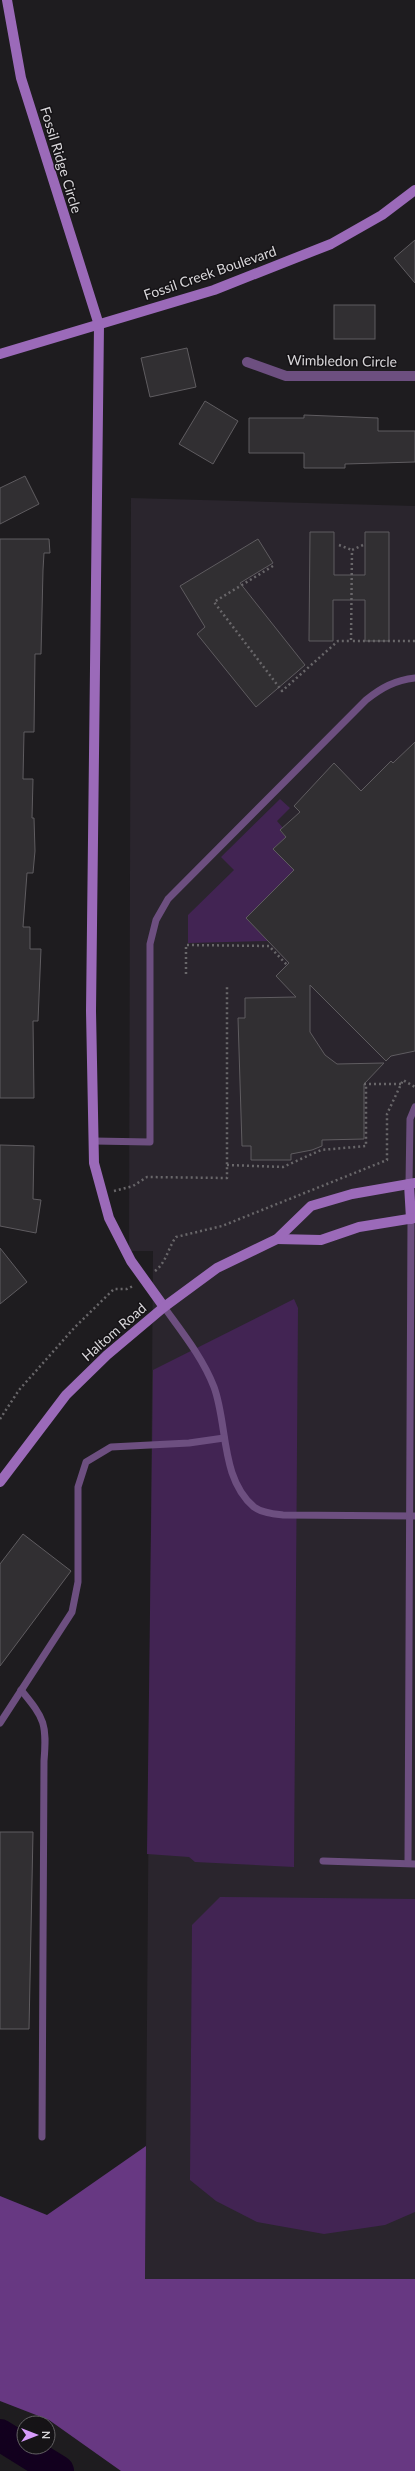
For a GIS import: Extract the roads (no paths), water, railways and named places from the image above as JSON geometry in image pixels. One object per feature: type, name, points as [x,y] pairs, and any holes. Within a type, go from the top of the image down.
[{"type":"street","name":"Fossil Ridge Circle","points":[[5,4],[21,78],[98,325],[91,1003],[94,1163],[109,1218],[131,1261],[164,1307]]},
{"type":"street","name":"Fossil Creek Boulevard","points":[[0,354],[214,290],[331,244],[382,215],[415,190]]},
{"type":"street","name":"Wimbledon Circle","points":[[247,362],[286,376],[415,376]]},
{"type":"street","points":[[412,1184],[413,1218]]},
{"type":"street","name":"Haltom Road","points":[[0,1482],[66,1395],[107,1355],[164,1307],[217,1268],[277,1239],[311,1206],[352,1194],[412,1184]]},
{"type":"street","name":"Haltom Road","points":[[277,1239],[320,1240],[359,1227],[413,1218]]},
{"type":"lane","points":[[94,1141],[150,1142],[150,944],[156,920],[168,899],[366,700],[378,691],[399,680],[415,678]]},
{"type":"lane","points":[[412,1184],[410,1119],[415,1107]]},
{"type":"lane","points":[[323,1861],[411,1863],[413,1218]]},
{"type":"lane","points":[[164,1307],[192,1347],[214,1387],[224,1438],[236,1484],[255,1507],[267,1513],[320,1516],[412,1516]]},
{"type":"lane","points":[[0,1723],[72,1612],[78,1582],[78,1487],[86,1462],[111,1447],[189,1443],[224,1438]]},
{"type":"lane","points":[[21,1690],[38,1711],[46,1732],[44,1761],[42,2137]]},
{"type":"waterway","points":[[0,2435],[58,2471]]}]
